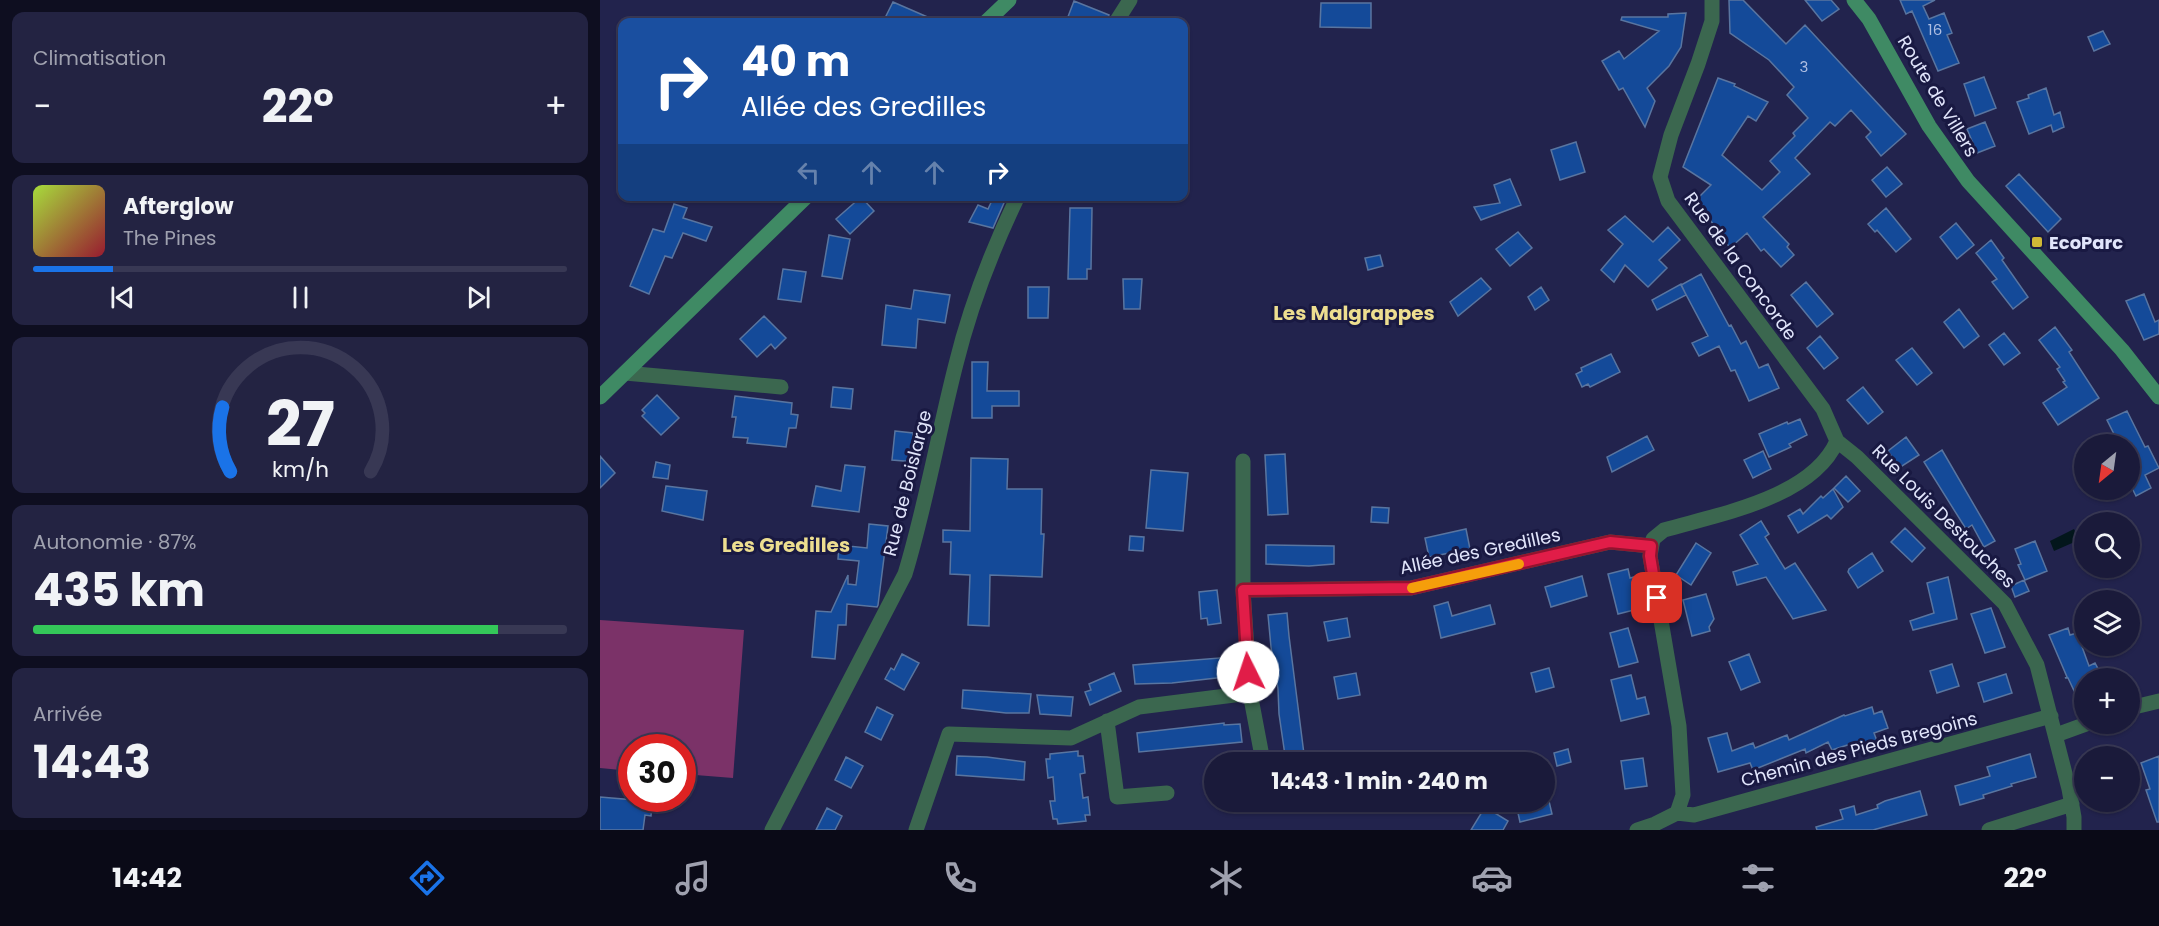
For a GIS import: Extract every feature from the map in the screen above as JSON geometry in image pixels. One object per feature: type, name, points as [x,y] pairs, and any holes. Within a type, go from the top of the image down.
[{"type":"main road","points":[[990,18],[1009,0]]},
{"type":"main road","name":"Route de Villers","points":[[1854,0],[1869,20],[1929,126],[1968,181],[2122,350],[2159,397]]},
{"type":"main road","points":[[600,397],[802,201]]},
{"type":"street","points":[[1119,18],[1130,0]]},
{"type":"street","name":"Rue de la Concorde","points":[[1712,0],[1712,21],[1668,145],[1660,177],[1668,201],[1823,410],[1837,441]]},
{"type":"street","name":"Rue de Boislarge","points":[[772,830],[905,574],[918,531],[969,317],[1016,201]]},
{"type":"street","points":[[625,373],[781,387]]},
{"type":"street","points":[[1637,830],[1677,813],[1683,795],[1679,726],[1650,556],[1653,539],[1664,530],[1773,497],[1806,479],[1822,465],[1837,441]]},
{"type":"street","name":"Rue Louis Destouches","points":[[1837,441],[1857,457],[2005,604],[2037,665],[2072,804],[2074,830]]},
{"type":"street","points":[[1243,461],[1243,590],[1250,693],[1261,751]]},
{"type":"street","name":"Allée des Gredilles","points":[[1243,590],[1411,588],[1610,542],[1651,546]]},
{"type":"street","points":[[916,830],[949,734],[1071,738],[1139,707],[1250,693]]},
{"type":"street","points":[[2140,706],[2159,701]]},
{"type":"street","name":"Chemin des Pieds Bregoins","points":[[1677,813],[1694,815],[2051,716]]},
{"type":"street","points":[[1107,721],[1117,797],[1167,793]]},
{"type":"street","points":[[2056,735],[2074,728]]},
{"type":"street","points":[[1989,830],[2072,804]]},
{"type":"shaded area","points":[[2074,529],[2074,542],[2054,551],[2050,541]]},
{"type":"shaded area","points":[[600,620],[744,630],[733,778],[696,775],[696,734],[618,734],[618,770],[600,768]]},
{"type":"building","points":[[1729,0],[1743,0],[1786,44],[1805,25],[1906,134],[1881,156],[1866,137],[1871,132],[1851,110],[1835,126],[1830,122],[1795,158],[1810,174],[1763,217],[1789,244],[1787,247],[1794,255],[1781,267],[1764,249],[1761,251],[1747,233],[1730,248],[1696,200],[1711,185],[1683,167],[1718,78],[1735,84],[1734,86],[1768,102],[1756,121],[1748,116],[1722,155],[1762,190],[1780,172],[1770,161],[1795,136],[1793,133],[1808,118],[1787,95],[1794,87],[1769,60],[1730,33]]},
{"type":"building","points":[[1805,0],[1831,0],[1839,9],[1822,21]]},
{"type":"building","points":[[1900,0],[1935,0],[1923,6],[1929,19],[1944,13],[1952,33],[1947,35],[1959,63],[1938,71],[1912,11],[1906,14]]},
{"type":"building","points":[[1074,1],[1109,15],[1108,18],[1068,18]]},
{"type":"building","points":[[893,2],[930,18],[885,18]]},
{"type":"building","points":[[1321,3],[1371,3],[1371,28],[1320,27]]},
{"type":"building","points":[[1686,13],[1681,47],[1669,66],[1647,88],[1655,101],[1645,127],[1623,88],[1619,90],[1602,61],[1619,51],[1624,59],[1659,31],[1621,20],[1622,17],[1668,17],[1668,14]]},
{"type":"building","points":[[2103,31],[2110,44],[2094,51],[2088,37]]},
{"type":"building","points":[[1984,77],[1996,108],[1975,116],[1964,84]]},
{"type":"building","points":[[2046,88],[2054,115],[2060,112],[2064,127],[2053,132],[2051,125],[2029,134],[2017,102]]},
{"type":"building","points":[[1985,122],[1995,146],[1977,153],[1967,129]]},
{"type":"building","points":[[1576,142],[1585,172],[1560,180],[1551,150]]},
{"type":"building","points":[[1887,167],[1902,184],[1886,197],[1872,180]]},
{"type":"building","points":[[2019,174],[2061,219],[2048,232],[2006,186]]},
{"type":"building","points":[[1510,179],[1521,205],[1481,220],[1474,207],[1500,203],[1494,185]]},
{"type":"building","points":[[856,201],[865,201],[874,211],[850,234],[836,219]]},
{"type":"building","points":[[992,201],[1005,201],[993,228],[969,222],[978,205],[988,209]]},
{"type":"building","points":[[674,204],[687,208],[683,218],[712,227],[706,241],[683,233],[672,258],[665,256],[649,294],[630,286],[653,229],[664,232]]},
{"type":"building","points":[[1070,208],[1092,208],[1091,269],[1087,269],[1087,279],[1068,279]]},
{"type":"building","points":[[1886,208],[1911,239],[1896,252],[1877,230],[1875,232],[1868,224]]},
{"type":"building","points":[[1625,216],[1653,242],[1668,227],[1680,240],[1659,260],[1667,268],[1648,287],[1625,265],[1614,282],[1601,270],[1623,244],[1608,230]]},
{"type":"building","points":[[1956,223],[1974,245],[1957,259],[1940,237]]},
{"type":"building","points":[[1518,232],[1532,248],[1510,266],[1496,249]]},
{"type":"building","points":[[829,235],[850,239],[842,279],[822,276]]},
{"type":"building","points":[[1991,240],[2028,297],[2013,309],[1992,282],[1997,279],[1976,253]]},
{"type":"building","points":[[1380,255],[1383,266],[1368,270],[1365,258]]},
{"type":"building","points":[[783,269],[806,272],[801,302],[778,299]]},
{"type":"building","points":[[1701,274],[1741,344],[1746,341],[1759,368],[1768,364],[1779,388],[1749,401],[1735,370],[1731,371],[1719,346],[1699,356],[1692,343],[1708,336],[1681,285]]},
{"type":"building","points":[[1481,278],[1491,289],[1458,316],[1450,302]]},
{"type":"building","points":[[1123,279],[1142,279],[1140,309],[1124,309]]},
{"type":"building","points":[[1806,282],[1833,314],[1817,327],[1791,295]]},
{"type":"building","points":[[1681,284],[1686,295],[1657,310],[1652,300]]},
{"type":"building","points":[[1028,287],[1049,287],[1048,318],[1028,318]]},
{"type":"building","points":[[1541,287],[1549,300],[1535,310],[1528,297]]},
{"type":"building","points":[[914,290],[950,295],[945,323],[918,319],[916,348],[882,345],[886,305],[911,309]]},
{"type":"building","points":[[2144,294],[2155,322],[2159,320],[2159,334],[2144,340],[2126,301]]},
{"type":"building","points":[[1959,309],[1979,336],[1964,348],[1944,322]]},
{"type":"building","points":[[764,316],[786,338],[775,349],[771,344],[757,357],[740,339]]},
{"type":"building","points":[[2055,327],[2072,350],[2069,352],[2099,398],[2058,425],[2043,403],[2067,387],[2057,369],[2060,367],[2039,340]]},
{"type":"building","points":[[2004,333],[2020,353],[2004,365],[1989,345]]},
{"type":"building","points":[[1820,336],[1838,358],[1824,369],[1807,348]]},
{"type":"building","points":[[1912,348],[1932,373],[1917,385],[1896,360]]},
{"type":"building","points":[[1611,354],[1620,372],[1590,387],[1588,384],[1582,387],[1576,374],[1582,371],[1581,368]]},
{"type":"building","points":[[972,362],[988,362],[987,391],[1019,391],[1019,406],[992,406],[992,418],[972,418]]},
{"type":"building","points":[[833,387],[853,389],[851,409],[831,407]]},
{"type":"building","points":[[1863,387],[1883,412],[1868,424],[1847,400]]},
{"type":"building","points":[[657,395],[679,418],[661,435],[642,416],[645,413],[642,410]]},
{"type":"building","points":[[735,396],[792,403],[791,414],[798,415],[796,428],[789,428],[786,447],[747,443],[748,438],[733,437],[736,417],[732,417]]},
{"type":"building","points":[[2127,411],[2138,434],[2114,434],[2107,420]]},
{"type":"building","points":[[1800,419],[1807,435],[1789,444],[1791,447],[1769,457],[1759,434]]},
{"type":"building","points":[[895,431],[913,433],[913,436],[919,437],[916,462],[892,460]]},
{"type":"building","points":[[1647,436],[1654,450],[1612,472],[1607,457]]},
{"type":"building","points":[[1906,437],[1919,455],[1899,468],[1888,451]]},
{"type":"building","points":[[2140,437],[2145,447],[2148,446],[2159,468],[2145,475],[2151,488],[2140,494]]},
{"type":"building","points":[[1942,450],[1995,541],[1984,547],[1972,525],[1966,529],[1924,462]]},
{"type":"building","points":[[1763,451],[1771,469],[1753,478],[1744,460]]},
{"type":"building","points":[[1285,454],[1288,514],[1268,515],[1265,455]]},
{"type":"building","points":[[600,456],[615,473],[600,488]]},
{"type":"building","points":[[971,458],[1008,459],[1007,489],[1042,489],[1041,534],[1044,534],[1042,577],[990,575],[989,626],[968,625],[970,575],[950,574],[951,542],[943,542],[943,530],[970,531]]},
{"type":"building","points":[[656,462],[670,465],[668,479],[653,477]]},
{"type":"building","points":[[845,465],[865,467],[859,512],[812,506],[816,486],[841,491]]},
{"type":"building","points":[[1151,470],[1188,473],[1183,531],[1146,528]]},
{"type":"building","points":[[1846,476],[1860,491],[1848,502],[1834,488]]},
{"type":"building","points":[[666,486],[707,491],[703,520],[662,511]]},
{"type":"building","points":[[1833,489],[1843,507],[1831,519],[1827,515],[1798,533],[1788,516],[1800,509],[1803,514],[1821,496],[1823,498]]},
{"type":"building","points":[[1372,507],[1389,508],[1388,523],[1371,522]]},
{"type":"building","points":[[1761,521],[1769,534],[1765,537],[1785,569],[1795,563],[1826,610],[1793,619],[1766,577],[1737,585],[1733,572],[1758,564],[1740,535]]},
{"type":"building","points":[[869,524],[888,526],[878,605],[877,607],[847,604],[846,625],[838,625],[835,659],[812,657],[816,611],[831,612],[848,575],[848,584],[856,585],[859,561],[838,559],[839,545],[867,548]]},
{"type":"building","points":[[1905,528],[1925,548],[1912,562],[1891,542]]},
{"type":"building","points":[[1466,529],[1470,549],[1429,557],[1425,538]]},
{"type":"building","points":[[1130,536],[1144,537],[1143,551],[1129,550]]},
{"type":"building","points":[[2035,541],[2047,571],[2025,580],[2018,565],[2021,564],[2015,549]]},
{"type":"building","points":[[1696,543],[1711,553],[1691,585],[1676,575]]},
{"type":"building","points":[[1266,545],[1334,546],[1334,564],[1309,566],[1266,564]]},
{"type":"building","points":[[1872,553],[1883,571],[1858,588],[1848,572],[1849,569]]},
{"type":"building","points":[[1628,569],[1630,578],[1634,577],[1638,609],[1618,614],[1608,574]]},
{"type":"building","points":[[1582,576],[1587,596],[1551,607],[1545,587]]},
{"type":"building","points":[[1948,577],[1957,619],[1913,630],[1910,621],[1934,613],[1927,583]]},
{"type":"building","points":[[2024,580],[2029,591],[2015,597],[2011,586]]},
{"type":"building","points":[[1217,590],[1221,623],[1208,625],[1207,618],[1201,619],[1199,592]]},
{"type":"building","points":[[1706,594],[1714,619],[1709,627],[1710,631],[1692,636],[1683,600]]},
{"type":"building","points":[[1448,602],[1452,616],[1490,605],[1495,624],[1441,638],[1434,606]]},
{"type":"building","points":[[1991,608],[2005,647],[1985,653],[1971,614]]},
{"type":"building","points":[[1287,613],[1304,752],[1285,752],[1268,615]]},
{"type":"building","points":[[1347,618],[1350,637],[1328,641],[1324,622]]},
{"type":"building","points":[[1628,628],[1638,662],[1619,667],[1610,633]]},
{"type":"building","points":[[2068,628],[2070,635],[2074,634],[2074,656],[2085,656],[2089,666],[2095,663],[2098,668],[2074,668],[2074,691],[2068,678],[2065,678],[2067,677],[2049,635]]},
{"type":"building","points":[[902,654],[919,663],[904,690],[885,679],[891,668],[894,670]]},
{"type":"building","points":[[1749,654],[1760,682],[1741,690],[1729,662]]},
{"type":"building","points":[[1232,657],[1234,676],[1172,683],[1135,684],[1133,665]]},
{"type":"building","points":[[1952,664],[1959,686],[1937,693],[1930,671]]},
{"type":"building","points":[[1549,668],[1554,687],[1536,692],[1531,673]]},
{"type":"building","points":[[1114,673],[1121,691],[1090,705],[1085,692],[1091,690],[1089,684]]},
{"type":"building","points":[[1356,673],[1360,695],[1338,699],[1334,677]]},
{"type":"building","points":[[2006,674],[2012,693],[1984,702],[1978,683]]},
{"type":"building","points":[[1631,675],[1637,699],[1645,697],[1649,714],[1621,721],[1611,680]]},
{"type":"building","points":[[963,690],[1031,694],[1029,713],[962,708]]},
{"type":"building","points":[[1037,695],[1073,697],[1071,716],[1040,714]]},
{"type":"building","points":[[877,707],[893,715],[881,740],[865,732]]},
{"type":"building","points":[[1872,707],[1874,714],[1882,711],[1888,728],[1874,733],[1877,741],[1862,746],[1860,741],[1832,750],[1828,742],[1806,753],[1805,749],[1753,770],[1750,763],[1718,772],[1708,738],[1727,733],[1732,751],[1753,743],[1755,748],[1787,735],[1789,740],[1844,715]]},
{"type":"building","points":[[1224,723],[1224,725],[1240,724],[1242,742],[1139,752],[1137,733]]},
{"type":"building","points":[[1568,749],[1571,762],[1557,766],[1555,753]]},
{"type":"building","points":[[1078,751],[1078,756],[1083,756],[1085,773],[1080,774],[1083,798],[1088,797],[1090,815],[1085,815],[1086,821],[1058,824],[1057,819],[1053,819],[1050,801],[1055,801],[1053,777],[1048,778],[1046,759],[1050,759],[1050,754]]},
{"type":"building","points":[[2030,754],[2036,777],[2011,784],[2012,786],[1983,795],[1984,798],[1960,805],[1955,786],[1990,776],[1987,767]]},
{"type":"building","points":[[957,756],[1025,762],[1024,780],[956,775]]},
{"type":"building","points":[[2159,756],[2159,822],[2157,822],[2146,790],[2150,789],[2141,763]]},
{"type":"building","points":[[846,757],[863,766],[851,788],[835,780]]},
{"type":"building","points":[[1643,758],[1647,786],[1625,789],[1621,761]]},
{"type":"building","points":[[1920,791],[1927,815],[1873,830],[1817,830],[1816,827],[1843,819],[1840,810],[1854,806],[1856,815],[1878,808],[1877,805],[1885,801]]},
{"type":"building","points":[[600,797],[618,799],[618,812],[651,812],[651,816],[645,815],[643,830],[600,830]]},
{"type":"building","points":[[827,808],[842,816],[835,830],[816,830]]},
{"type":"building","points":[[1482,812],[1493,812],[1508,821],[1503,830],[1471,830]]},
{"type":"building","points":[[1518,812],[1552,812],[1552,814],[1520,822]]},
{"type":"slow traffic","points":[[1412,588],[1519,564]]},
{"type":"place","name":"EcoParc","points":[[2037,242]]},
{"type":"district","name":"Les Malgrappes","points":[[1354,313]]},
{"type":"district","name":"Les Gredilles","points":[[786,545]]},
{"type":"route","points":[[1248,672],[1243,590],[1411,588],[1471,576],[1610,542],[1651,546],[1650,556],[1657,598]]}]
